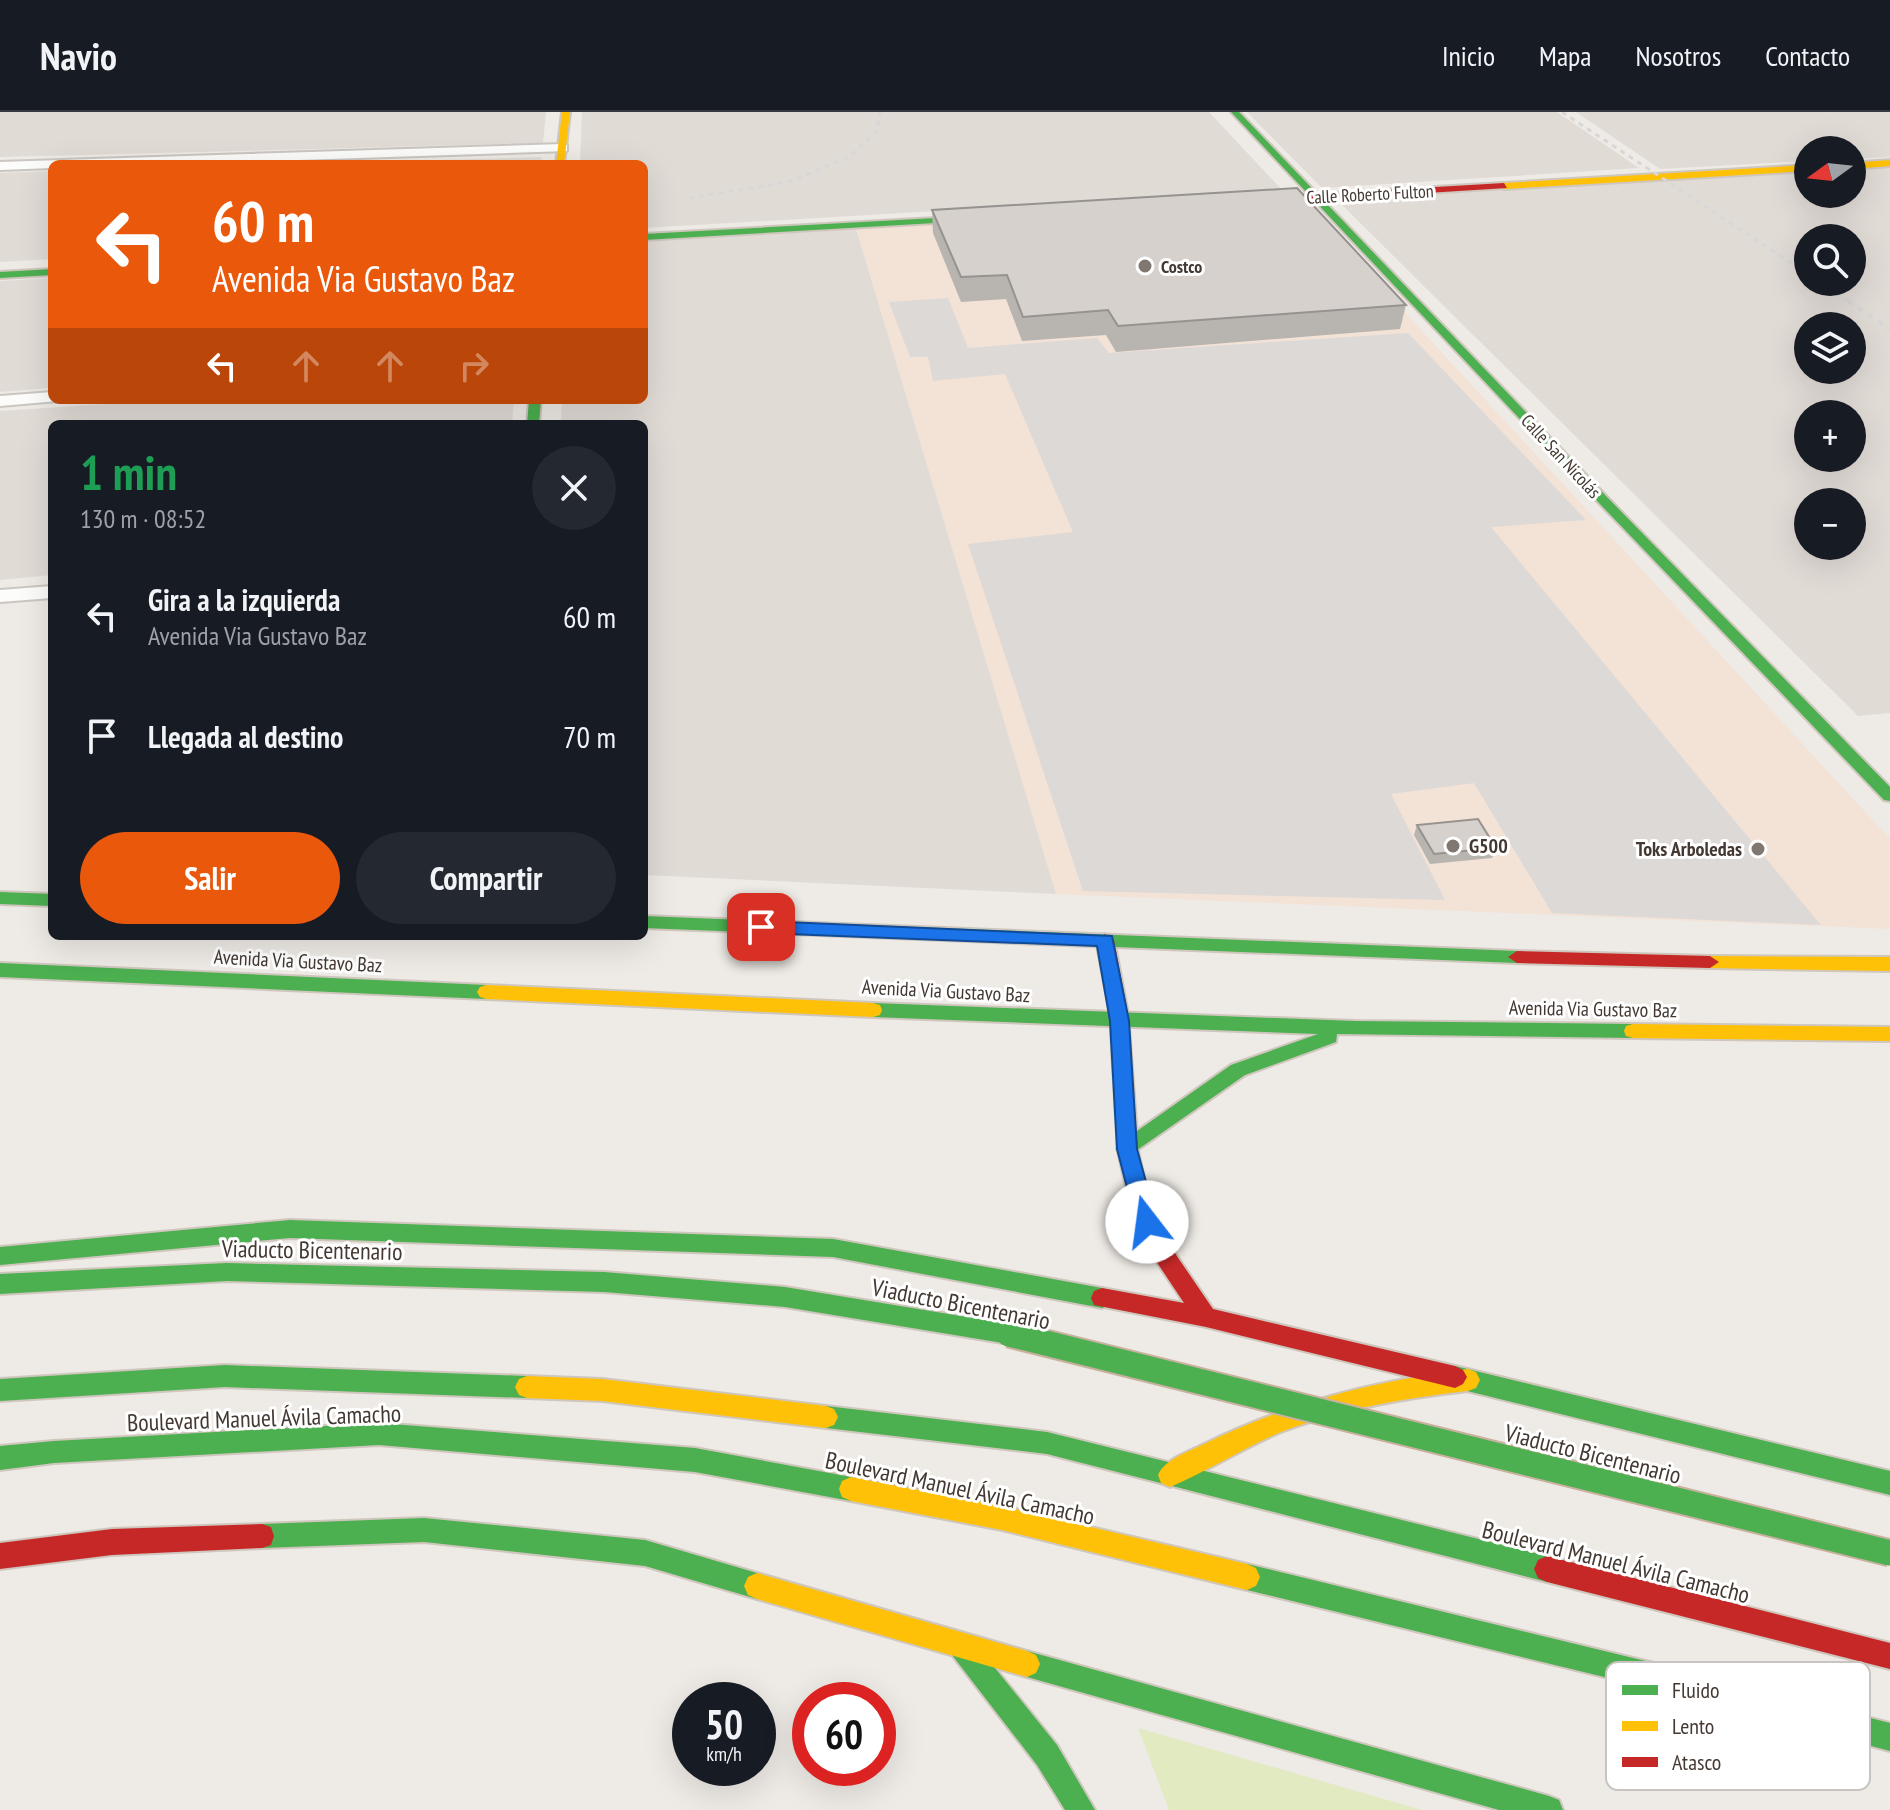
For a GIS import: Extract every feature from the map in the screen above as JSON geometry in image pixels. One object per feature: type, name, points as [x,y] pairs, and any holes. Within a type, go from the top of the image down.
[{"type":"main road","points":[[561,156],[566,112]]},
{"type":"main road","name":"Calle San Nicolás","points":[[1235,112],[1603,500],[1890,796]]},
{"type":"main road","points":[[1866,165],[1890,163]]},
{"type":"main road","name":"Calle Roberto Fulton","points":[[1231,202],[1794,169]]},
{"type":"main road","points":[[648,237],[998,216]]},
{"type":"main road","points":[[0,275],[48,272]]},
{"type":"main road","points":[[0,898],[48,900]]},
{"type":"main road","points":[[648,922],[1580,960],[1885,962]]},
{"type":"main road","points":[[1105,940],[1120,1021],[1127,1149],[1147,1222],[1173,1269],[1206,1317]]},
{"type":"main road","name":"Avenida Via Gustavo Baz","points":[[0,970],[1120,1021],[1355,1028],[1890,1034]]},
{"type":"main road","points":[[1127,1149],[1238,1070],[1355,1028]]},
{"type":"main road","points":[[0,1256],[290,1229],[833,1248],[1206,1317],[1890,1483]]},
{"type":"main road","name":"Viaducto Bicentenario","points":[[0,1284],[227,1272],[403,1274],[604,1282],[785,1297],[1009,1334],[1890,1553]]},
{"type":"main road","name":"Boulevard Manuel Ávila Camacho","points":[[0,1390],[225,1376],[602,1390],[1047,1443],[1890,1656]]},
{"type":"main road","points":[[1170,1475],[1224,1442],[1281,1416],[1357,1394],[1403,1385],[1468,1380]]},
{"type":"main road","name":"Boulevard Manuel Ávila Camacho","points":[[0,1458],[54,1452],[379,1434],[695,1460],[1002,1518],[1606,1664]]},
{"type":"main road","points":[[0,1556],[112,1542],[424,1530],[645,1553],[961,1646],[1549,1810]]},
{"type":"main road","points":[[961,1646],[1047,1755],[1081,1810]]},
{"type":"main road","name":"Boulevard Manuel Ávila Camacho","points":[[1870,1732],[1890,1737]]},
{"type":"street","points":[[308,160],[561,156]]},
{"type":"street","points":[[0,166],[48,164]]},
{"type":"street","points":[[0,401],[48,397]]},
{"type":"street","points":[[0,596],[48,592]]},
{"type":"shaded area","points":[[0,112],[546,112],[543,143],[0,157]]},
{"type":"shaded area","points":[[582,112],[1209,112],[1283,191],[648,228],[648,160],[580,160]]},
{"type":"shaded area","points":[[1247,112],[1557,112],[1639,168],[1322,188]]},
{"type":"shaded area","points":[[1576,112],[1890,112],[1890,157],[1866,158],[1866,136],[1794,136],[1794,162],[1660,169]]},
{"type":"shaded area","points":[[542,157],[541,160],[438,160]]},
{"type":"shaded area","points":[[1890,167],[1890,713],[1858,716],[1337,200],[1794,173],[1794,208],[1866,208],[1866,168]]},
{"type":"shaded area","points":[[48,171],[48,259],[0,262],[0,173]]},
{"type":"shaded area","points":[[1304,203],[1890,839],[1890,929],[1056,894],[856,229]]},
{"type":"shaded area","points":[[856,229],[1056,894],[648,875],[648,420],[561,420],[562,404],[648,404],[648,242]]},
{"type":"shaded area","points":[[48,278],[48,388],[0,392],[0,281]]},
{"type":"shaded area","points":[[948,298],[968,348],[1097,338],[1109,353],[1408,333],[1586,520],[1491,527],[1821,925],[1552,913],[1474,783],[1391,794],[1445,900],[1083,891],[968,544],[1073,532],[1005,374],[933,381],[928,357],[910,357],[889,302]]},
{"type":"shaded area","points":[[107,404],[514,404],[512,420],[48,420],[48,575],[0,580],[0,411]]},
{"type":"green space","points":[[1138,1728],[1422,1810],[1169,1810]]},
{"type":"building","name":"Costco","points":[[1297,188],[1406,305],[1118,326],[1108,310],[1023,317],[1007,275],[961,277],[932,210]]},
{"type":"building","points":[[1478,819],[1496,848],[1434,854],[1417,825]]},
{"type":"railway","points":[[689,198],[788,182],[849,157],[877,131],[880,112]]},
{"type":"railway","points":[[1562,112],[1794,265]]},
{"type":"railway","points":[[1841,296],[1851,303]]},
{"type":"railway","points":[[1851,303],[1890,329]]},
{"type":"traffic: fast","points":[[1235,112],[1603,500],[1890,796]]},
{"type":"traffic: fast","points":[[648,237],[987,217]]},
{"type":"traffic: fast","points":[[0,275],[48,272]]},
{"type":"traffic: fast","points":[[533,420],[535,404]]},
{"type":"traffic: fast","points":[[0,898],[48,900]]},
{"type":"traffic: fast","points":[[648,922],[1517,957]]},
{"type":"traffic: fast","points":[[0,970],[486,992]]},
{"type":"traffic: fast","points":[[873,1010],[1355,1028],[1633,1031]]},
{"type":"traffic: fast","points":[[1127,1149],[1238,1070],[1329,1037]]},
{"type":"traffic: fast","points":[[0,1256],[290,1229],[833,1248],[1102,1298]]},
{"type":"traffic: fast","points":[[0,1284],[227,1272],[604,1282],[785,1297],[1009,1334]]},
{"type":"traffic: fast","points":[[1009,1334],[1890,1553]]},
{"type":"traffic: fast","points":[[0,1390],[225,1376],[527,1387]]},
{"type":"traffic: fast","points":[[1455,1377],[1890,1483]]},
{"type":"traffic: fast","points":[[826,1417],[1047,1443],[1547,1569]]},
{"type":"traffic: fast","points":[[0,1458],[54,1452],[379,1434],[695,1460],[851,1489]]},
{"type":"traffic: fast","points":[[262,1536],[424,1530],[645,1553],[757,1586]]},
{"type":"traffic: fast","points":[[1247,1577],[1606,1664]]},
{"type":"traffic: fast","points":[[961,1646],[1047,1755],[1081,1810]]},
{"type":"traffic: fast","points":[[1027,1664],[1549,1810]]},
{"type":"traffic: fast","points":[[1870,1732],[1890,1737]]},
{"type":"traffic: slow","points":[[560,160],[566,112]]},
{"type":"traffic: slow","points":[[1866,165],[1890,163]]},
{"type":"traffic: slow","points":[[1504,186],[1794,169]]},
{"type":"traffic: slow","points":[[1710,962],[1890,964]]},
{"type":"traffic: slow","points":[[486,992],[873,1010]]},
{"type":"traffic: slow","points":[[1633,1031],[1890,1034]]},
{"type":"traffic: slow","points":[[1170,1475],[1243,1437],[1313,1410],[1386,1392],[1468,1380]]},
{"type":"traffic: slow","points":[[527,1387],[602,1390],[826,1417]]},
{"type":"traffic: slow","points":[[851,1489],[1002,1518],[1247,1577]]},
{"type":"traffic: slow","points":[[757,1586],[1027,1664]]},
{"type":"traffic: jam","points":[[1251,201],[1504,186]]},
{"type":"traffic: jam","points":[[1105,940],[1119,1014],[1128,1151],[1139,1200],[1160,1248],[1206,1317]]},
{"type":"traffic: jam","points":[[1517,957],[1710,962]]},
{"type":"traffic: jam","points":[[1102,1298],[1206,1317],[1455,1377]]},
{"type":"traffic: jam","points":[[0,1556],[112,1542],[262,1536]]},
{"type":"traffic: jam","points":[[1547,1569],[1890,1656]]},
{"type":"place","name":"Costco","points":[[1145,266]]},
{"type":"place","name":"G500","points":[[1453,846]]},
{"type":"place","name":"Toks Arboledas","points":[[1758,849]]},
{"type":"route","points":[[761,927],[1105,940],[1120,1021],[1127,1149],[1147,1222]]}]
